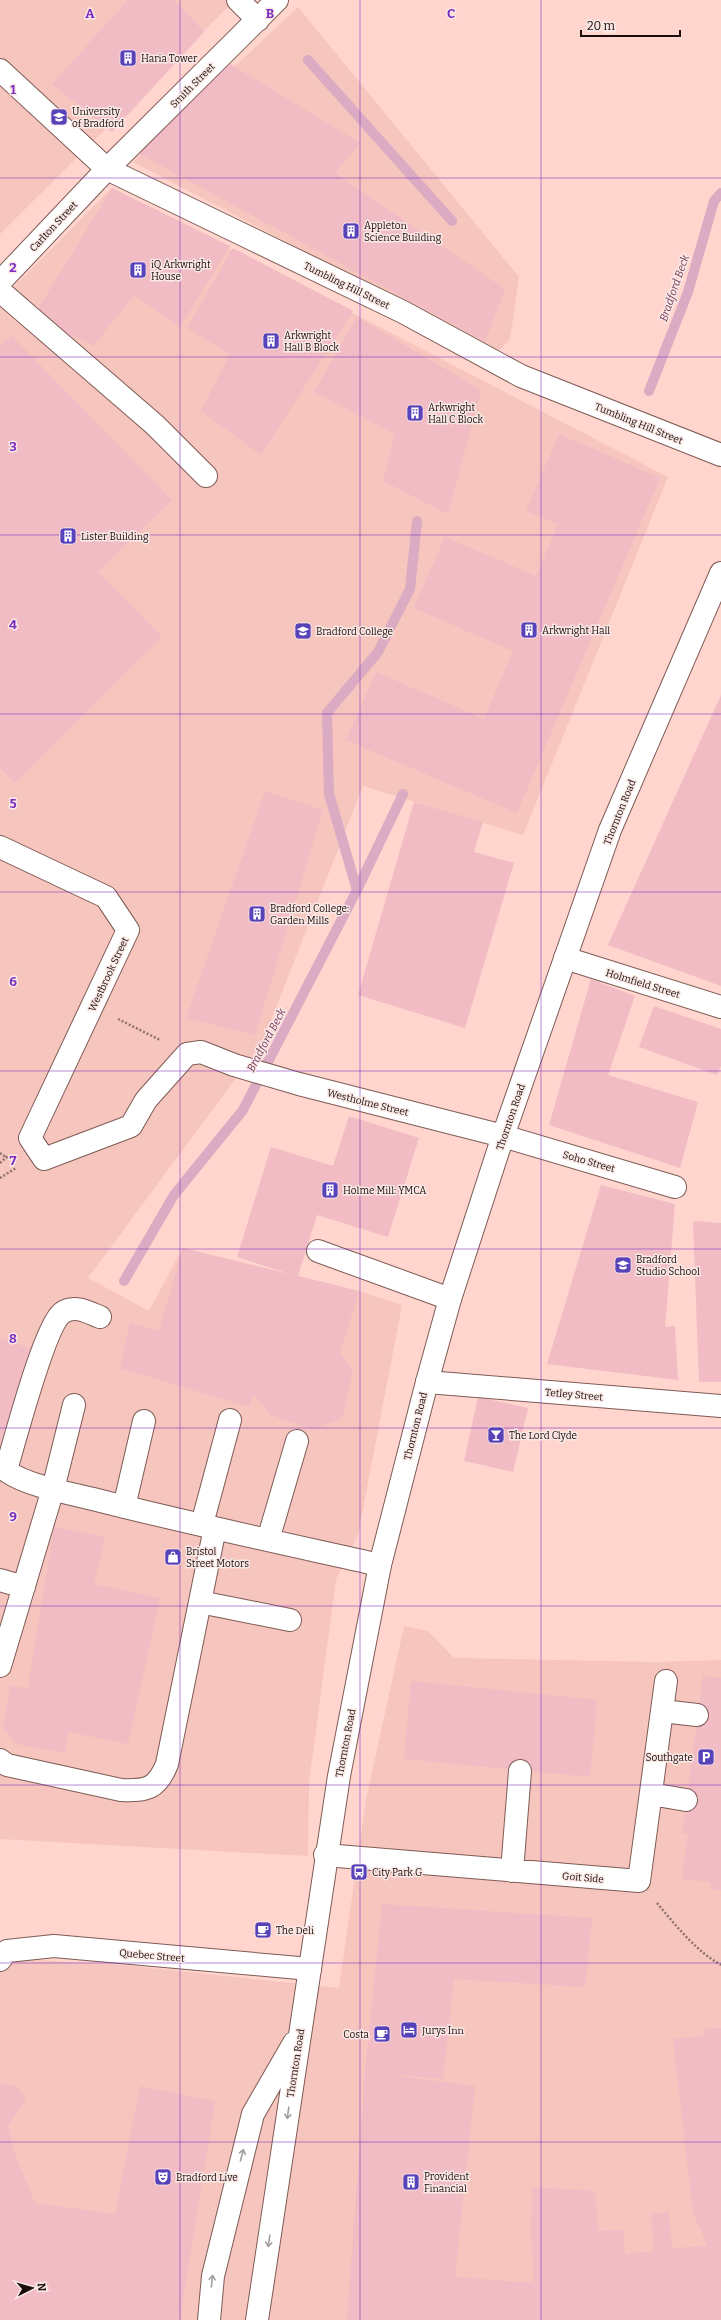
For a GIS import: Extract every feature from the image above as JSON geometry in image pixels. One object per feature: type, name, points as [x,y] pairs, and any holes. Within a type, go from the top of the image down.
[{"type":"street","points":[[238,0],[258,20]]},
{"type":"street","name":"Smith Street","points":[[107,169],[277,0]]},
{"type":"street","name":"Tumbling Hill Street","points":[[0,70],[107,169],[403,312],[521,376],[721,455]]},
{"type":"street","name":"Carlton Street","points":[[0,282],[107,169]]},
{"type":"street","points":[[0,291],[154,425],[206,476]]},
{"type":"street","name":"Thornton Road","points":[[258,2318],[310,1969],[325,1855],[339,1776],[380,1565],[427,1382],[450,1298],[503,1136],[610,830],[721,572]]},
{"type":"street","name":"Westbrook Street","points":[[0,847],[106,897],[128,930],[30,1138],[44,1159],[131,1126],[146,1100],[187,1054]]},
{"type":"street","name":"Holmfield Street","points":[[565,958],[721,1007]]},
{"type":"street","name":"Westholme Street","points":[[187,1054],[201,1052],[234,1065],[299,1084],[503,1136]]},
{"type":"street","name":"Soho Street","points":[[503,1136],[675,1187]]},
{"type":"street","points":[[318,1251],[450,1298]]},
{"type":"street","points":[[100,1317],[80,1309],[70,1309],[62,1313],[54,1323],[40,1359],[8,1463],[8,1472],[15,1477],[53,1489],[124,1507],[380,1565]]},
{"type":"street","name":"Tetley Street","points":[[427,1382],[721,1406]]},
{"type":"street","points":[[0,1666],[53,1489],[74,1405]]},
{"type":"street","points":[[0,1760],[7,1765],[121,1790],[138,1791],[151,1786],[161,1779],[167,1764],[200,1602],[208,1526],[230,1420]]},
{"type":"street","points":[[124,1507],[144,1421]]},
{"type":"street","points":[[268,1540],[297,1441]]},
{"type":"street","points":[[0,1580],[24,1587]]},
{"type":"street","points":[[200,1602],[290,1620]]},
{"type":"street","points":[[639,1881],[666,1681]]},
{"type":"street","points":[[662,1711],[697,1715]]},
{"type":"street","points":[[512,1871],[520,1771]]},
{"type":"street","points":[[651,1794],[686,1800]]},
{"type":"street","name":"Goit Side","points":[[325,1855],[639,1881]]},
{"type":"street","name":"Quebec Street","points":[[0,1960],[8,1951],[54,1946],[310,1969]]},
{"type":"street","points":[[209,2320],[213,2276],[253,2114],[300,2032]]},
{"type":"path","points":[[92,1007],[187,1054]]},
{"type":"path","points":[[0,1178],[17,1167]]},
{"type":"path","points":[[639,1881],[677,1927],[710,1959],[721,1965]]},
{"type":"shaded area","name":"University of Bradford","points":[[0,0],[235,0],[0,234]]},
{"type":"shaded area","points":[[298,7],[519,277],[510,339],[498,352],[133,162]]},
{"type":"shaded area","name":"Bradford College","points":[[112,188],[668,477],[523,835],[363,786],[262,1043],[88,1278],[149,1311],[183,1248],[359,1291],[402,1305],[358,1535],[336,1579],[309,1783],[308,1856],[0,1839],[0,301]]},
{"type":"shaded area","points":[[404,1626],[428,1631],[454,1658],[656,1662],[721,1660],[721,2320],[0,2320],[0,1958],[123,1965],[339,1988],[366,1800]]},
{"type":"building","name":"Haria Tower","points":[[128,0],[174,0],[204,32],[112,132],[52,84]]},
{"type":"building","name":"Appleton Science Building","points":[[230,64],[360,143],[335,173],[505,289],[485,342],[138,153]]},
{"type":"building","name":"iQ Arkwright House","points":[[112,188],[230,246],[180,327],[134,295],[94,345],[32,319]]},
{"type":"building","name":"Arkwright Hall B Block","points":[[233,248],[353,311],[261,455],[201,411],[230,354],[187,328]]},
{"type":"building","name":"Arkwright Hall C Block","points":[[357,317],[481,390],[448,514],[383,481],[395,434],[314,392]]},
{"type":"building","name":"Lister Building","points":[[11,335],[172,500],[98,572],[162,637],[15,783],[0,768],[0,346]]},
{"type":"building","name":"Arkwright Hall","points":[[559,434],[660,478],[517,813],[346,740],[376,672],[484,719],[513,651],[414,608],[445,537],[536,576],[558,524],[526,511]]},
{"type":"building","points":[[721,695],[721,986],[608,945]]},
{"type":"building","name":"Bradford College: Garden Mills","points":[[265,791],[323,810],[255,1035],[186,1018]]},
{"type":"building","points":[[414,802],[483,822],[474,852],[514,863],[465,1028],[358,995]]},
{"type":"building","points":[[591,979],[635,996],[608,1075],[698,1102],[680,1168],[549,1125]]},
{"type":"building","points":[[654,1006],[721,1029],[721,1066],[717,1075],[639,1047]]},
{"type":"building","points":[[349,1116],[419,1138],[388,1237],[317,1215],[298,1276],[359,1291],[340,1353],[353,1371],[342,1418],[313,1429],[270,1415],[254,1394],[249,1407],[120,1368],[130,1322],[159,1331],[183,1248],[293,1275],[237,1257],[271,1147],[333,1166]]},
{"type":"building","name":"Bradford Studio School","points":[[601,1185],[675,1204],[665,1327],[675,1326],[678,1380],[547,1364]]},
{"type":"building","points":[[693,1221],[721,1223],[721,1382],[699,1382]]},
{"type":"building","points":[[0,1338],[32,1349],[0,1442]]},
{"type":"building","name":"The Lord Clyde","points":[[478,1397],[528,1408],[513,1472],[464,1461]]},
{"type":"building","points":[[54,1527],[105,1537],[94,1584],[160,1598],[128,1744],[68,1732],[65,1753],[16,1744],[3,1727],[10,1686],[28,1688]]},
{"type":"building","name":"Southgate","points":[[703,1676],[721,1678],[721,1890],[710,1889],[711,1882],[682,1879],[688,1834],[682,1833]]},
{"type":"building","points":[[411,1681],[597,1700],[590,1777],[404,1759]]},
{"type":"building","points":[[382,1904],[592,1918],[585,1987],[454,1979],[443,2079],[375,2073],[475,2086],[455,2277],[534,2283],[531,2230],[533,2187],[595,2191],[598,2231],[623,2230],[625,2254],[654,2251],[651,2214],[669,2212],[672,2248],[708,2246],[693,2213],[673,2039],[705,2036],[704,2029],[721,2028],[721,2320],[347,2320],[365,2072]]},
{"type":"building","name":"Bradford Live","points":[[0,2083],[17,2086],[26,2099],[8,2126],[14,2152],[35,2203],[115,2214],[140,2086],[215,2101],[180,2320],[0,2320]]},
{"type":"waterway","points":[[308,60],[452,221]]},
{"type":"waterway","name":"Bradford Beck","points":[[649,391],[688,292],[714,201],[721,193]]},
{"type":"waterway","points":[[357,890],[329,794],[327,713],[378,652],[410,589],[417,521]]},
{"type":"waterway","name":"Bradford Beck","points":[[124,1281],[174,1195],[243,1110],[357,890],[403,794]]},
{"type":"place","name":"Haria Tower","points":[[128,58]]},
{"type":"place","name":"University of Bradford","points":[[59,117]]},
{"type":"place","name":"Appleton Science Building","points":[[351,231]]},
{"type":"place","name":"iQ Arkwright House","points":[[138,270]]},
{"type":"place","name":"Arkwright Hall B Block","points":[[271,341]]},
{"type":"place","name":"Arkwright Hall C Block","points":[[415,413]]},
{"type":"place","name":"Lister Building","points":[[68,536]]},
{"type":"place","name":"Arkwright Hall","points":[[529,630]]},
{"type":"place","name":"Bradford College","points":[[303,631]]},
{"type":"place","name":"Bradford College: Garden Mills","points":[[257,914]]},
{"type":"place","name":"Holme Mill: YMCA","points":[[330,1190]]},
{"type":"place","name":"Bradford Studio School","points":[[623,1265]]},
{"type":"place","name":"The Lord Clyde","points":[[496,1435]]},
{"type":"place","name":"Bristol Street Motors","points":[[173,1557]]},
{"type":"place","name":"Southgate","points":[[706,1757]]},
{"type":"place","name":"City Park G","points":[[359,1872]]},
{"type":"place","name":"The Deli","points":[[263,1930]]},
{"type":"place","name":"Jurys Inn","points":[[409,2030]]},
{"type":"place","name":"Costa","points":[[382,2034]]},
{"type":"place","name":"Bradford Live","points":[[163,2177]]},
{"type":"place","name":"Provident Financial","points":[[411,2182]]}]
